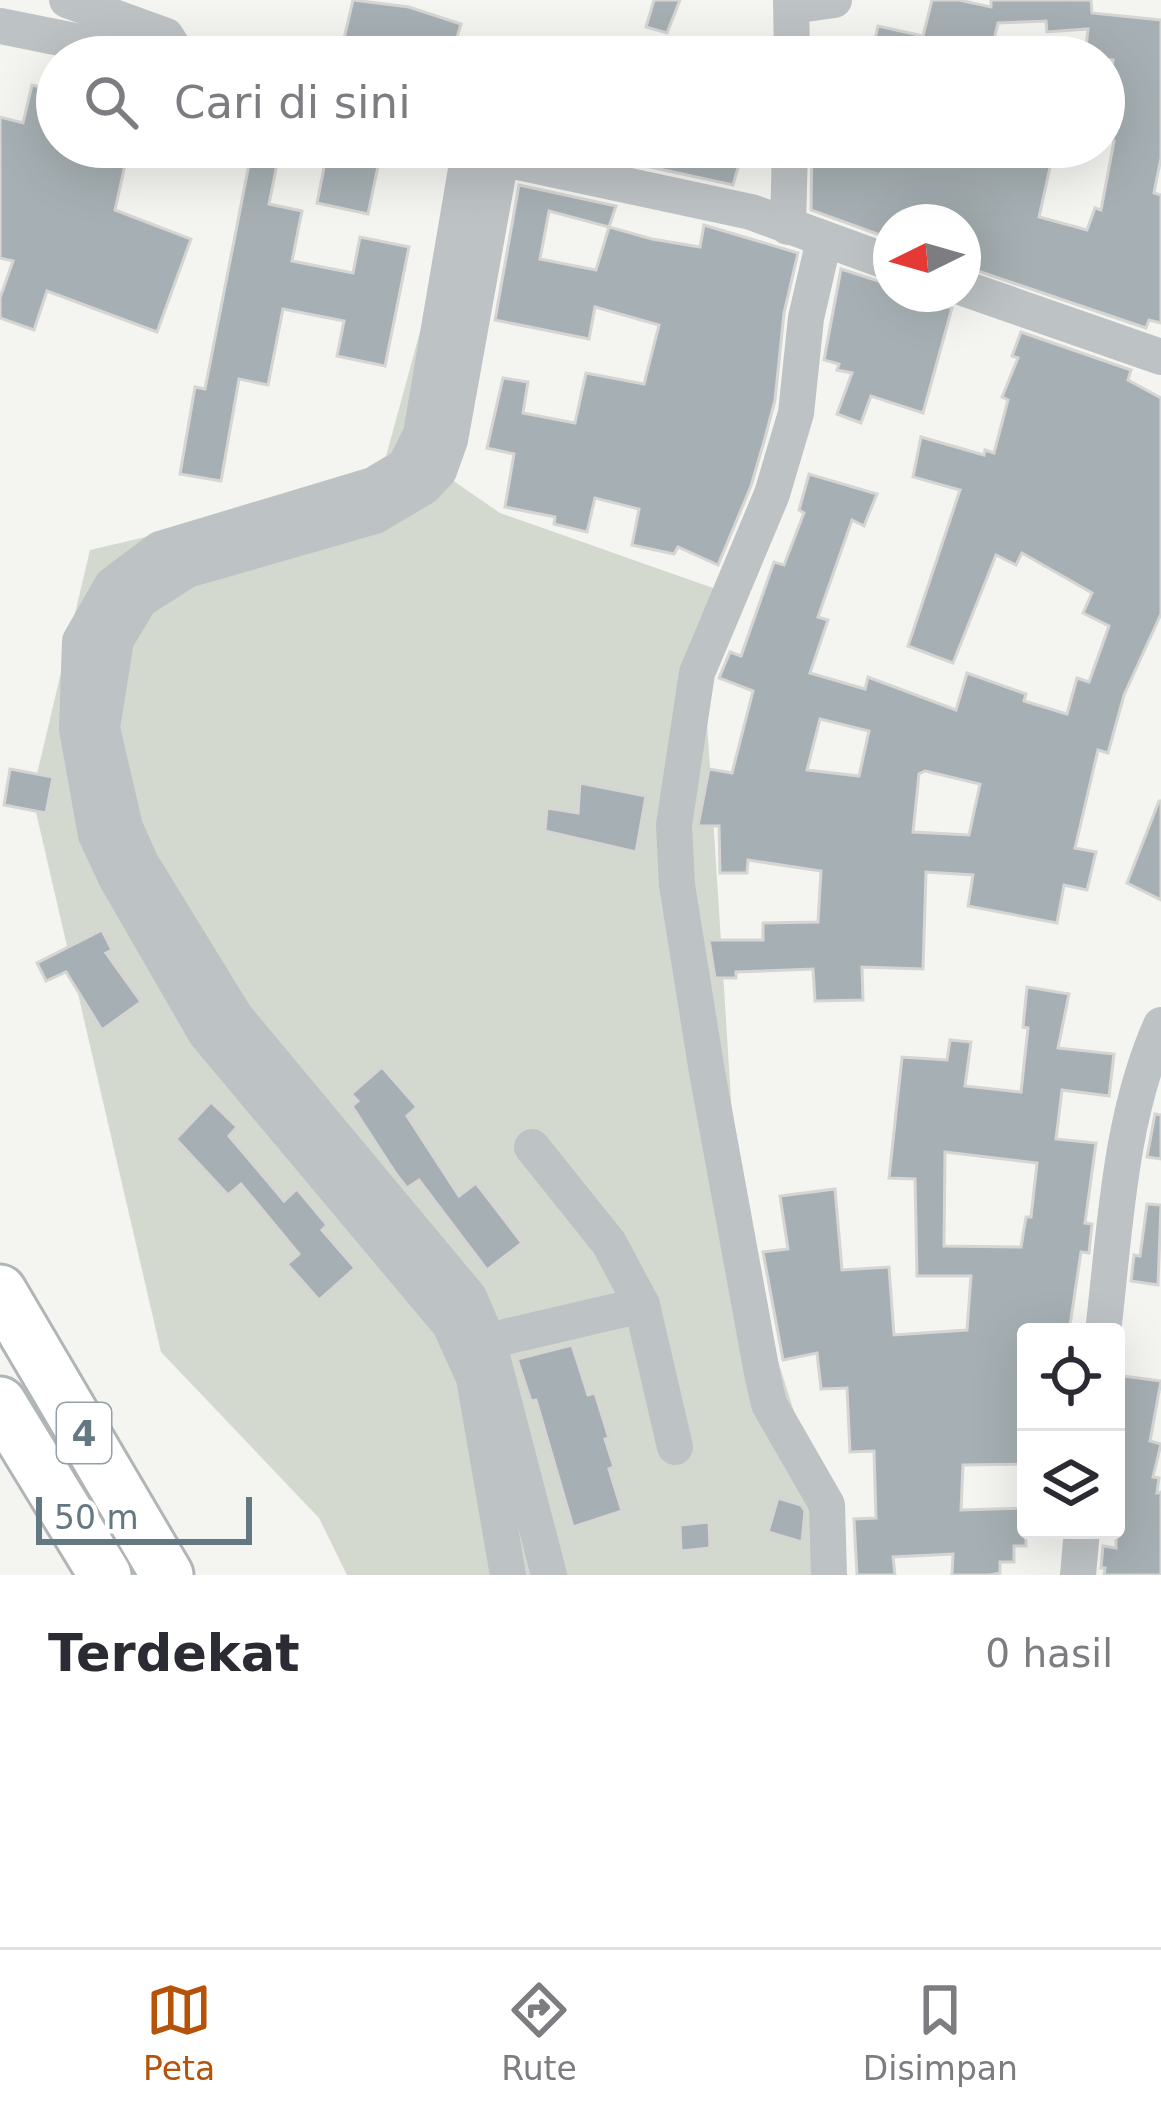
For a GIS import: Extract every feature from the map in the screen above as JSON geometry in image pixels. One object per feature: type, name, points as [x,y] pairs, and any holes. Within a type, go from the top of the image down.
[{"type":"highway","name":"4","points":[[0,1292],[167,1575]]},
{"type":"highway","name":"4","points":[[0,1403],[105,1575]]},
{"type":"street","points":[[68,0],[166,36]]},
{"type":"street","points":[[792,36],[791,3],[834,0]]},
{"type":"street","points":[[0,26],[50,36]]},
{"type":"street","points":[[473,168],[436,437],[439,471],[424,487],[375,516],[188,570],[140,600],[116,640],[102,728],[125,827],[141,863],[235,1016],[469,1297],[488,1341],[550,1575]]},
{"type":"street","points":[[549,168],[751,212],[873,257]]},
{"type":"street","points":[[788,227],[789,168]]},
{"type":"street","points":[[824,240],[806,318],[796,413],[772,494],[697,673],[674,825],[688,955],[759,1357],[769,1404],[826,1505],[829,1575]]},
{"type":"street","points":[[981,294],[1161,357]]},
{"type":"street","points":[[436,437],[405,466],[373,485],[160,549],[112,585],[80,641],[77,729],[96,835],[206,1034],[450,1325],[474,1378],[508,1575]]},
{"type":"street","points":[[1104,1323],[1120,1182],[1146,1059],[1161,1025]]},
{"type":"street","points":[[532,1147],[609,1243],[642,1306],[675,1447]]},
{"type":"street","points":[[488,1341],[642,1306]]},
{"type":"street","points":[[1078,1575],[1081,1539]]},
{"type":"shaded area","points":[[467,168],[439,471],[500,513],[730,594],[703,659],[740,1240],[824,1507],[823,1575],[347,1575],[319,1518],[161,1352],[32,795],[90,550],[379,482]]},
{"type":"building","points":[[353,0],[409,7],[461,24],[457,36],[345,36]]},
{"type":"building","points":[[654,0],[680,0],[667,33],[646,27]]},
{"type":"building","points":[[932,0],[991,7],[991,0],[1091,0],[1092,13],[1161,20],[1161,158],[1154,193],[1161,195],[1161,323],[1149,320],[1146,328],[981,272],[981,204],[873,204],[873,232],[811,210],[812,168],[1050,168],[1039,217],[1087,230],[1095,208],[1101,210],[1109,168],[1125,168],[1125,36],[1087,36],[1088,29],[1047,32],[1046,21],[998,23],[995,36],[923,36]]},
{"type":"building","points":[[878,26],[923,36],[876,36]]},
{"type":"building","points":[[32,85],[36,86],[36,168],[124,168],[115,210],[191,239],[157,332],[47,291],[34,330],[0,318],[0,298],[13,261],[0,258],[0,117],[23,123]]},
{"type":"building","points":[[248,168],[276,168],[269,204],[302,211],[292,261],[353,273],[360,237],[409,247],[385,366],[337,356],[344,321],[283,309],[268,385],[239,379],[221,481],[180,474],[195,387],[205,389]]},
{"type":"building","points":[[324,168],[378,168],[368,214],[317,203]]},
{"type":"building","points":[[655,168],[738,168],[733,185]]},
{"type":"building","points":[[519,185],[616,206],[609,227],[652,239],[700,247],[704,225],[798,253],[784,313],[775,400],[751,486],[718,565],[678,547],[674,554],[632,545],[639,509],[595,498],[587,532],[554,524],[555,517],[505,507],[514,454],[487,448],[503,378],[528,382],[523,413],[575,423],[586,373],[644,384],[659,325],[595,307],[589,339],[495,320]],"holes":[[[549,211],[609,227],[596,270],[540,259]]]},
{"type":"building","points":[[841,269],[873,279],[873,312],[951,312],[923,413],[871,396],[861,423],[837,414],[852,373],[824,360]]},
{"type":"building","points":[[1021,332],[1131,370],[1128,380],[1161,398],[1161,614],[1124,695],[1108,753],[1098,750],[1075,848],[1096,852],[1087,890],[1064,885],[1057,923],[968,906],[973,875],[926,872],[923,969],[862,967],[863,1000],[815,1001],[813,969],[736,972],[736,978],[715,978],[709,940],[763,940],[763,923],[818,922],[821,871],[748,860],[747,873],[720,873],[719,826],[698,826],[709,769],[732,773],[753,691],[719,678],[730,652],[741,656],[774,562],[784,565],[804,513],[799,510],[809,474],[877,494],[864,526],[852,520],[818,617],[828,620],[810,673],[865,689],[868,677],[956,710],[967,673],[1026,694],[1024,701],[1067,714],[1077,678],[1089,682],[1109,626],[1083,613],[1092,593],[1022,553],[1016,565],[996,555],[953,663],[908,646],[960,490],[913,477],[921,437],[984,455],[985,450],[994,453],[1008,400],[1002,397],[1018,358],[1012,356]],"holes":[[[820,719],[869,731],[859,776],[807,770]],[[925,771],[980,784],[969,835],[913,832],[919,774]]]},
{"type":"building","points":[[10,769],[53,777],[46,813],[4,805]]},
{"type":"building","points":[[580,783],[646,796],[636,852],[545,831],[547,808],[578,813]]},
{"type":"building","points":[[1161,801],[1161,900],[1127,883]]},
{"type":"building","points":[[102,930],[112,950],[106,953],[141,1002],[102,1030],[66,972],[46,981],[37,963]]},
{"type":"building","points":[[1027,987],[1069,994],[1058,1048],[1114,1054],[1109,1096],[1062,1090],[1056,1139],[1096,1143],[1085,1223],[1092,1224],[1089,1253],[1081,1252],[1070,1323],[1017,1323],[1017,1464],[963,1465],[961,1510],[1017,1508],[1017,1539],[1026,1539],[1026,1546],[1014,1546],[1014,1562],[1000,1562],[1000,1573],[990,1575],[952,1575],[953,1554],[893,1557],[895,1575],[857,1575],[854,1519],[876,1518],[874,1451],[850,1452],[847,1388],[821,1389],[817,1353],[783,1360],[763,1252],[788,1249],[780,1196],[835,1189],[842,1270],[889,1267],[894,1335],[967,1330],[971,1276],[917,1276],[915,1179],[889,1178],[902,1057],[947,1060],[950,1040],[971,1042],[965,1086],[1021,1092],[1028,1028],[1023,1027]],"holes":[[[945,1152],[1037,1163],[1031,1217],[1026,1217],[1021,1247],[944,1246]]]},
{"type":"building","points":[[382,1067],[417,1107],[407,1116],[459,1196],[476,1183],[522,1243],[487,1270],[419,1180],[407,1188],[352,1106],[358,1101],[351,1094]]},
{"type":"building","points":[[211,1102],[237,1127],[229,1136],[284,1201],[297,1189],[327,1225],[322,1230],[355,1268],[319,1300],[287,1264],[299,1254],[241,1184],[228,1195],[176,1139]]},
{"type":"building","points":[[1155,1114],[1161,1115],[1161,1159],[1147,1157]]},
{"type":"building","points":[[1147,1204],[1161,1205],[1158,1285],[1131,1281],[1134,1255],[1140,1256]]},
{"type":"building","points":[[572,1345],[588,1395],[595,1393],[609,1438],[605,1439],[614,1467],[609,1469],[622,1511],[573,1527],[536,1400],[531,1401],[517,1359]]},
{"type":"building","points":[[1125,1376],[1161,1381],[1150,1441],[1161,1444],[1153,1477],[1159,1478],[1157,1493],[1161,1492],[1161,1575],[1104,1575],[1103,1546],[1116,1548],[1116,1539],[1125,1539]]},
{"type":"building","points":[[778,1498],[801,1505],[805,1511],[802,1542],[768,1532]]},
{"type":"building","points":[[709,1522],[710,1548],[681,1551],[680,1525]]}]
